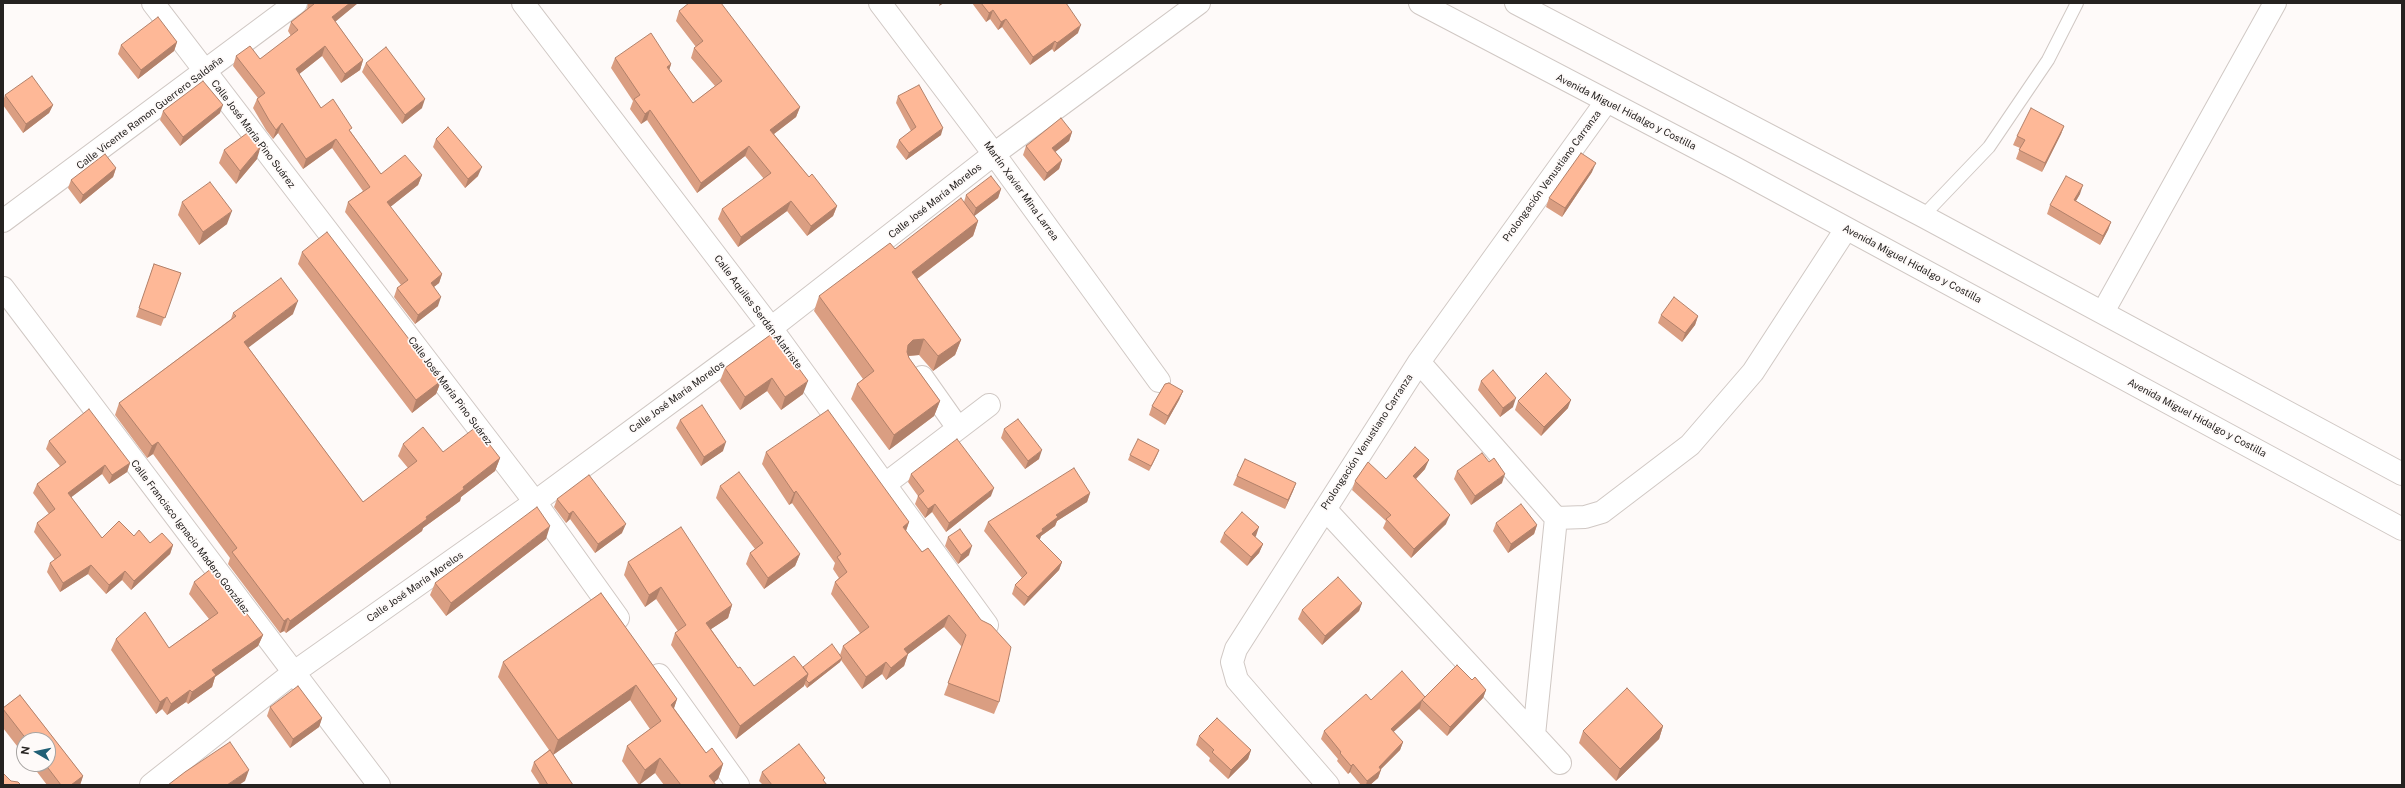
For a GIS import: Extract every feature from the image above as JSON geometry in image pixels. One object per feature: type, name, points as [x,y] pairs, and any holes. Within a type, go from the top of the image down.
[{"type":"street","name":"Calle José María Pino Suárez","points":[[153,3],[535,502],[632,637]]},
{"type":"street","name":"Calle Vicente Ramon Guerrero Saldaña","points":[[3,221],[296,3]]},
{"type":"street","name":"Calle Aquiles Serdán Alatriste","points":[[523,3],[771,328],[987,625]]},
{"type":"street","name":"Martín Xavier Mina Larrea","points":[[880,3],[994,154],[1159,381]]},
{"type":"street","name":"Calle José María Morelos","points":[[151,785],[293,673],[535,502],[771,328],[994,154],[1199,3]]},
{"type":"street","name":"Avenida Miguel Hidalgo y Costilla","points":[[1420,3],[1606,102],[1733,167],[2402,529]]},
{"type":"street","points":[[1516,3],[1924,216],[2402,474]]},
{"type":"street","points":[[2103,312],[2276,3]]},
{"type":"street","name":"Prolongación Venustiano Carranza","points":[[1328,785],[1237,680],[1232,662],[1240,643],[1419,362],[1606,102]]},
{"type":"street","points":[[1556,518],[1585,517],[1602,512],[1690,445],[1753,372],[1846,229]]},
{"type":"street","name":"Calle Francisco Ignacio Madero González","points":[[3,288],[378,785]]},
{"type":"street","points":[[1419,362],[1556,518],[1534,735]]},
{"type":"street","points":[[914,366],[958,428]]},
{"type":"street","points":[[884,485],[989,405]]},
{"type":"street","points":[[1325,509],[1560,763]]},
{"type":"street","points":[[646,656],[738,785]]},
{"type":"lane","points":[[1924,216],[1989,147],[2048,60],[2077,3]]},
{"type":"building","points":[[314,3],[350,3],[332,17],[363,60],[345,74],[325,46],[296,69],[321,108],[333,99],[352,128],[349,130],[381,174],[405,155],[422,175],[387,202],[442,274],[431,283],[441,297],[418,315],[397,288],[408,280],[348,202],[370,187],[336,139],[306,159],[282,123],[276,130],[257,99],[265,93],[236,56],[250,46],[260,59],[298,30],[291,22]]},
{"type":"building","points":[[689,3],[721,3],[800,107],[770,130],[809,177],[812,174],[837,206],[811,226],[791,201],[741,237],[722,209],[771,173],[749,146],[701,183],[650,110],[645,114],[634,99],[640,95],[615,58],[651,33],[671,64],[667,67],[693,103],[722,81],[694,48],[703,41],[679,11]]},
{"type":"building","points":[[981,3],[1066,3],[1081,25],[1057,43],[1055,41],[1033,57],[1006,19],[1001,22],[993,10],[989,13]]},
{"type":"building","points":[[158,17],[177,42],[141,70],[121,45]]},
{"type":"building","points":[[386,47],[425,99],[405,115],[366,63]]},
{"type":"building","points":[[32,76],[53,105],[26,124],[5,95]]},
{"type":"building","points":[[203,81],[223,105],[183,137],[163,111]]},
{"type":"building","points":[[919,85],[943,128],[909,153],[899,140],[916,127],[898,96]]},
{"type":"building","points":[[2031,108],[2064,126],[2045,163],[2019,150],[2025,140],[2017,136]]},
{"type":"building","points":[[1061,118],[1072,132],[1052,148],[1062,160],[1047,173],[1026,146]]},
{"type":"building","points":[[448,127],[482,167],[468,179],[436,139]]},
{"type":"building","points":[[250,131],[261,146],[240,171],[224,150]]},
{"type":"building","points":[[1581,153],[1596,163],[1565,208],[1549,198]]},
{"type":"building","points":[[105,154],[116,168],[83,195],[71,180]]},
{"type":"building","points":[[991,176],[1001,189],[976,208],[966,195]]},
{"type":"building","points":[[2066,176],[2083,185],[2074,200],[2111,222],[2103,236],[2050,205]]},
{"type":"building","points":[[210,182],[232,211],[203,232],[182,202]]},
{"type":"building","points":[[961,198],[978,221],[912,272],[961,340],[938,356],[924,339],[913,340],[908,345],[907,352],[909,358],[940,401],[894,435],[857,384],[874,371],[819,296],[890,243],[895,249]]},
{"type":"building","points":[[327,232],[441,381],[416,400],[302,252]]},
{"type":"building","points":[[154,264],[181,273],[165,318],[139,308]]},
{"type":"building","points":[[281,278],[298,301],[244,342],[363,502],[417,461],[403,444],[423,427],[443,452],[476,427],[500,458],[463,487],[464,489],[426,517],[427,519],[290,621],[288,618],[284,621],[232,552],[237,548],[158,442],[152,446],[119,403],[236,316],[233,313]]},
{"type":"building","points":[[1674,297],[1698,316],[1685,333],[1661,315]]},
{"type":"building","points":[[773,333],[808,381],[785,397],[772,378],[745,397],[725,368]]},
{"type":"building","points":[[1493,370],[1516,398],[1503,408],[1481,381]]},
{"type":"building","points":[[1546,373],[1571,400],[1544,427],[1518,401]]},
{"type":"building","points":[[1169,383],[1183,391],[1168,416],[1152,406],[1165,384]]},
{"type":"building","points":[[702,405],[726,442],[704,457],[680,420]]},
{"type":"building","points":[[89,409],[130,463],[112,475],[105,465],[68,493],[102,538],[119,521],[134,536],[139,530],[150,543],[162,533],[173,545],[134,581],[125,571],[109,585],[91,565],[63,583],[50,563],[61,555],[37,523],[55,509],[37,484],[66,462],[49,441]]},
{"type":"building","points":[[828,410],[909,522],[903,527],[922,552],[928,548],[981,620],[991,625],[1011,647],[999,702],[948,683],[966,635],[949,615],[904,649],[908,654],[891,668],[886,662],[866,677],[843,646],[869,627],[835,582],[847,572],[837,557],[841,554],[796,491],[794,493],[766,452]]},
{"type":"building","points":[[1018,419],[1042,450],[1028,461],[1004,429]]},
{"type":"building","points":[[957,439],[994,488],[949,523],[935,504],[928,509],[918,496],[924,491],[911,474]]},
{"type":"building","points":[[1138,439],[1159,450],[1151,466],[1130,455]]},
{"type":"building","points":[[1415,447],[1429,460],[1413,476],[1450,515],[1414,549],[1386,519],[1391,515],[1355,481],[1368,462],[1386,479]]},
{"type":"building","points":[[1482,453],[1489,462],[1494,458],[1505,474],[1475,496],[1457,471]]},
{"type":"building","points":[[1245,459],[1296,483],[1288,500],[1237,476]]},
{"type":"building","points":[[1074,468],[1090,493],[1056,515],[1058,517],[1042,529],[1043,531],[1036,536],[1062,562],[1028,597],[1015,585],[1027,573],[988,522]]},
{"type":"building","points":[[739,472],[800,554],[768,578],[750,553],[763,543],[720,486]]},
{"type":"building","points":[[589,475],[626,524],[598,544],[573,511],[569,514],[557,499]]},
{"type":"building","points":[[1521,504],[1537,525],[1511,544],[1496,523]]},
{"type":"building","points":[[537,507],[550,526],[451,603],[435,583]]},
{"type":"building","points":[[1242,512],[1259,527],[1252,534],[1263,544],[1251,557],[1224,533]]},
{"type":"building","points":[[681,527],[732,605],[706,623],[738,668],[740,667],[754,686],[794,656],[808,674],[740,726],[675,633],[686,625],[661,587],[649,595],[628,562]]},
{"type":"building","points":[[960,529],[972,546],[961,555],[948,537]]},
{"type":"building","points":[[212,568],[263,635],[212,670],[216,675],[192,692],[190,690],[171,704],[167,697],[160,702],[116,639],[145,612],[169,648],[218,613],[194,582]]},
{"type":"building","points":[[1338,577],[1362,603],[1325,636],[1302,610]]},
{"type":"building","points":[[601,593],[677,699],[671,705],[706,753],[712,748],[723,764],[709,776],[716,785],[681,785],[660,758],[645,770],[627,746],[661,721],[636,685],[558,740],[503,662]]},
{"type":"building","points":[[832,644],[842,658],[809,683],[806,680],[808,674],[803,667]]},
{"type":"building","points":[[1457,665],[1472,680],[1475,677],[1486,690],[1450,727],[1422,700]]},
{"type":"building","points":[[1402,671],[1425,697],[1391,729],[1403,742],[1379,767],[1381,770],[1367,781],[1353,764],[1351,766],[1324,731],[1366,694],[1371,700]]},
{"type":"building","points":[[298,686],[322,718],[293,739],[270,707]]},
{"type":"building","points":[[1627,688],[1663,726],[1620,769],[1583,731]]},
{"type":"building","points":[[20,695],[49,732],[21,732],[3,708]]},
{"type":"building","points":[[1217,718],[1251,750],[1231,770],[1212,752],[1214,750],[1199,736]]},
{"type":"building","points":[[56,741],[83,776],[71,785],[61,785],[51,772],[56,772]]},
{"type":"building","points":[[230,742],[249,770],[227,785],[168,785],[185,772]]},
{"type":"building","points":[[799,744],[825,778],[823,780],[827,785],[772,785],[762,772]]},
{"type":"building","points":[[550,750],[573,785],[548,785],[534,762]]},
{"type":"building","points":[[3,773],[11,781],[18,782],[21,785],[3,785]]}]
